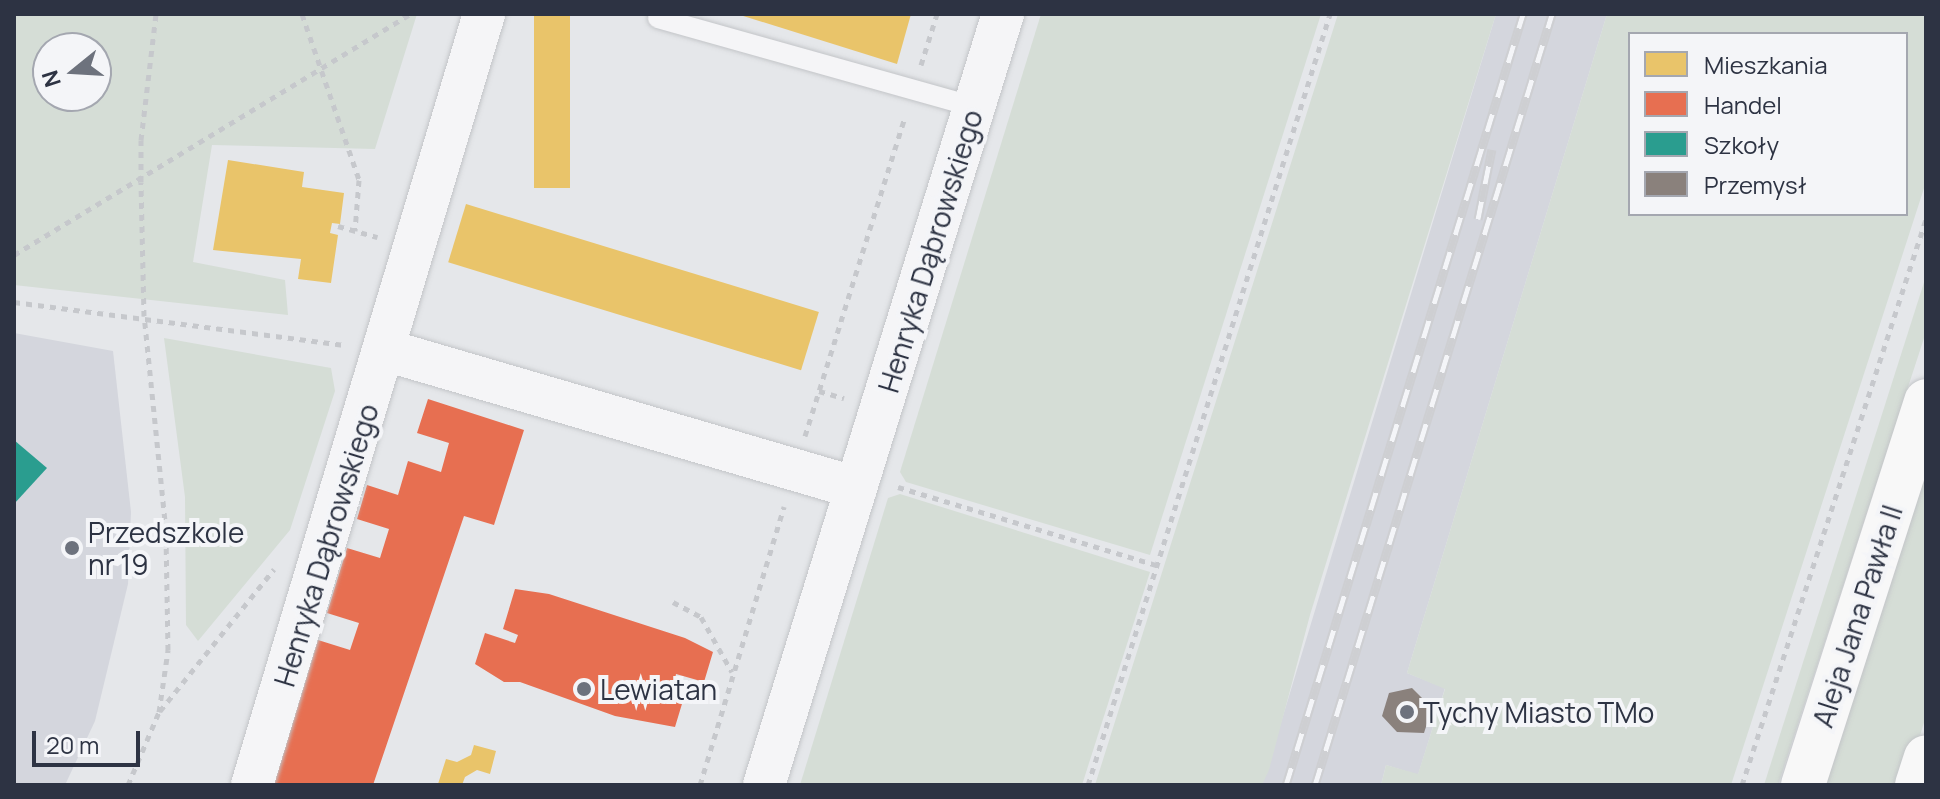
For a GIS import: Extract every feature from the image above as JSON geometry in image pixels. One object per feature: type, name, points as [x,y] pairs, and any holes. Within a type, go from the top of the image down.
[{"type":"street","name":"Henryka Dąbrowskiego","points":[[252,785],[484,14]]},
{"type":"street","name":"Henryka Dąbrowskiego","points":[[764,785],[875,482],[881,409],[1003,14]]},
{"type":"street","points":[[385,350],[795,470],[875,482]]},
{"type":"street","name":"Aleja Jana Pawła II","points":[[1803,785],[1926,401]]},
{"type":"street","points":[[1917,785],[1926,757]]},
{"type":"lane","points":[[658,18],[974,107]]},
{"type":"path","points":[[128,785],[159,712],[168,650],[166,531],[144,316],[141,182],[141,140],[156,14]]},
{"type":"path","points":[[302,14],[359,180],[355,231]]},
{"type":"path","points":[[14,255],[141,182],[411,14]]},
{"type":"path","points":[[700,785],[937,14]]},
{"type":"path","points":[[1088,785],[1330,14]]},
{"type":"path","points":[[1742,785],[1926,219]]},
{"type":"path","points":[[338,226],[388,241]]},
{"type":"path","points":[[14,302],[144,316],[385,350]]},
{"type":"path","points":[[819,391],[881,409]]},
{"type":"path","points":[[875,482],[1157,565]]},
{"type":"path","points":[[159,712],[278,563]]},
{"type":"path","points":[[673,602],[701,617],[732,673]]},
{"type":"shaded area","points":[[14,14],[417,14],[375,149],[212,145],[193,262],[285,280],[288,315],[14,285]]},
{"type":"shaded area","points":[[1041,14],[1321,14],[1150,555],[906,482],[900,472]]},
{"type":"shaded area","points":[[1338,14],[1496,14],[1310,615],[1269,770],[1262,785],[1095,785]]},
{"type":"shaded area","points":[[1496,14],[1607,14],[1407,673],[1445,688],[1418,775],[1386,765],[1381,785],[1262,785]]},
{"type":"shaded area","points":[[1607,14],[1926,14],[1926,182],[1731,785],[1381,785],[1386,765],[1418,774],[1445,689],[1407,673]]},
{"type":"shaded area","points":[[1926,276],[1926,332],[1778,785],[1764,785]]},
{"type":"shaded area","name":"Przedszkole nr 19","points":[[14,333],[113,351],[131,512],[128,584],[95,721],[65,785],[14,785]]},
{"type":"shaded area","points":[[164,338],[331,368],[335,391],[290,530],[198,641],[186,625],[185,497]]},
{"type":"shaded area","points":[[1926,470],[1926,716],[1905,785],[1824,785]]},
{"type":"shaded area","points":[[900,494],[1150,572],[1082,785],[800,785],[888,498]]},
{"type":"building: Mieszkania","points":[[534,14],[570,14],[570,188],[534,188]]},
{"type":"building: Mieszkania","points":[[740,14],[911,14],[897,64],[740,15]]},
{"type":"building: Mieszkania","points":[[228,160],[304,172],[302,187],[344,193],[340,224],[332,223],[330,233],[338,235],[331,283],[298,279],[301,259],[213,250]]},
{"type":"building: Mieszkania","points":[[466,204],[819,312],[801,370],[448,262]]},
{"type":"building: Mieszkania","points":[[474,745],[496,751],[490,774],[477,770],[465,777],[462,785],[438,784],[446,759],[457,762],[471,755]]},
{"type":"building: Handel","points":[[428,399],[524,430],[494,525],[464,516],[373,785],[274,785],[318,640],[350,650],[359,623],[327,613],[347,548],[380,558],[389,529],[357,519],[367,485],[398,495],[408,461],[441,472],[449,443],[417,433]]},
{"type":"building: Handel","points":[[515,589],[549,594],[685,638],[713,652],[704,682],[676,674],[675,679],[688,684],[675,727],[615,716],[520,682],[504,682],[475,664],[485,633],[515,643],[518,635],[503,629]]},
{"type":"building: Szkoły","points":[[14,440],[47,468],[14,504]]},
{"type":"building: Przemysł","name":"Tychy Miasto TMo","points":[[1412,688],[1432,708],[1424,733],[1397,732],[1382,716],[1389,693]]},
{"type":"railway","points":[[1286,785],[1523,14]]},
{"type":"railway","points":[[1315,785],[1552,14]]},
{"type":"railway","points":[[1478,219],[1492,149]]},
{"type":"place","name":"Przedszkole nr 19","points":[[72,548]]},
{"type":"place","name":"Lewiatan","points":[[584,689]]},
{"type":"place","name":"Tychy Miasto TMo","points":[[1407,712]]}]
